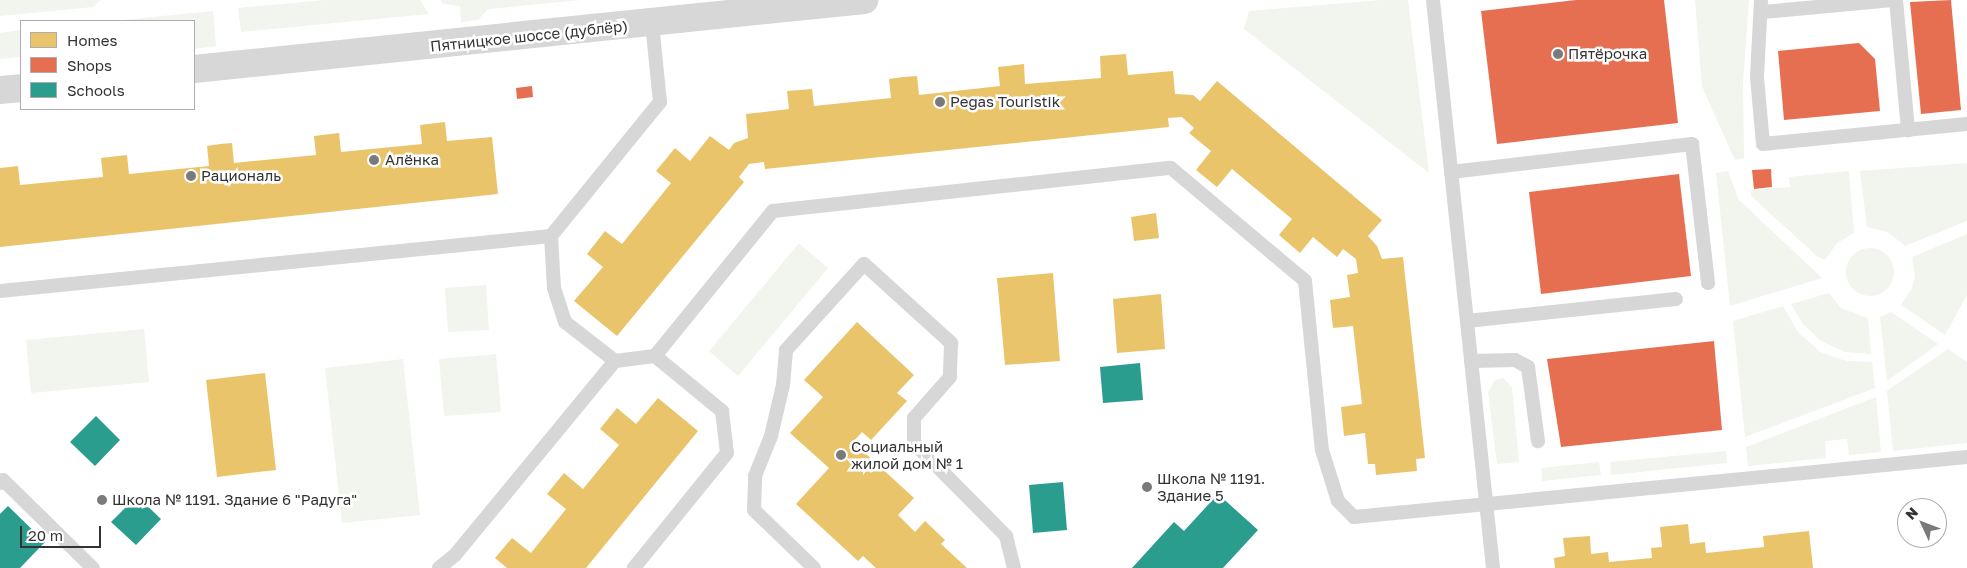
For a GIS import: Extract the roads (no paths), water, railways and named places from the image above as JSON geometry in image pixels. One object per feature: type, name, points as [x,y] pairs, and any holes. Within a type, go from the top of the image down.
[{"type":"street","name":"Пятницкое шоссе (дублёр)","points":[[195,69],[864,0]]},
{"type":"street","points":[[0,90],[20,88]]},
{"type":"lane","points":[[1433,0],[1493,568]]},
{"type":"lane","points":[[1892,0],[1762,6],[1757,77],[1763,144],[1967,124]]},
{"type":"lane","points":[[1896,0],[1908,130]]},
{"type":"lane","points":[[615,361],[565,322],[554,288],[552,236],[660,102],[652,23]]},
{"type":"lane","points":[[1451,172],[1692,144],[1708,283]]},
{"type":"lane","points":[[439,568],[455,555],[615,361],[655,356],[773,211],[1171,168],[1305,281],[1322,450],[1338,501],[1354,517],[1967,457]]},
{"type":"lane","points":[[0,291],[552,236]]},
{"type":"lane","points":[[814,568],[754,510],[755,476],[771,436],[783,385],[786,350],[864,264],[951,343],[950,377],[914,418],[914,443],[1006,536],[1014,568]]},
{"type":"lane","points":[[1467,321],[1676,299]]},
{"type":"lane","points":[[634,568],[727,454],[722,411],[655,356]]},
{"type":"lane","points":[[1471,361],[1515,360],[1528,367],[1538,441]]},
{"type":"lane","points":[[0,483],[3,480],[92,568]]},
{"type":"place","name":"Пятёрочка","points":[[1558,54]]},
{"type":"place","name":"Pegas Touristik","points":[[940,102]]},
{"type":"place","name":"Алёнка","points":[[374,160]]},
{"type":"place","name":"Рациональ","points":[[191,176]]},
{"type":"place","name":"Социальный жилой дом № 1","points":[[841,455]]},
{"type":"place","name":"Школа № 1191. Здание 5","points":[[1147,487]]},
{"type":"place","name":"Школа № 1191. Здание 6 \"Радуга\"","points":[[102,500]]}]
